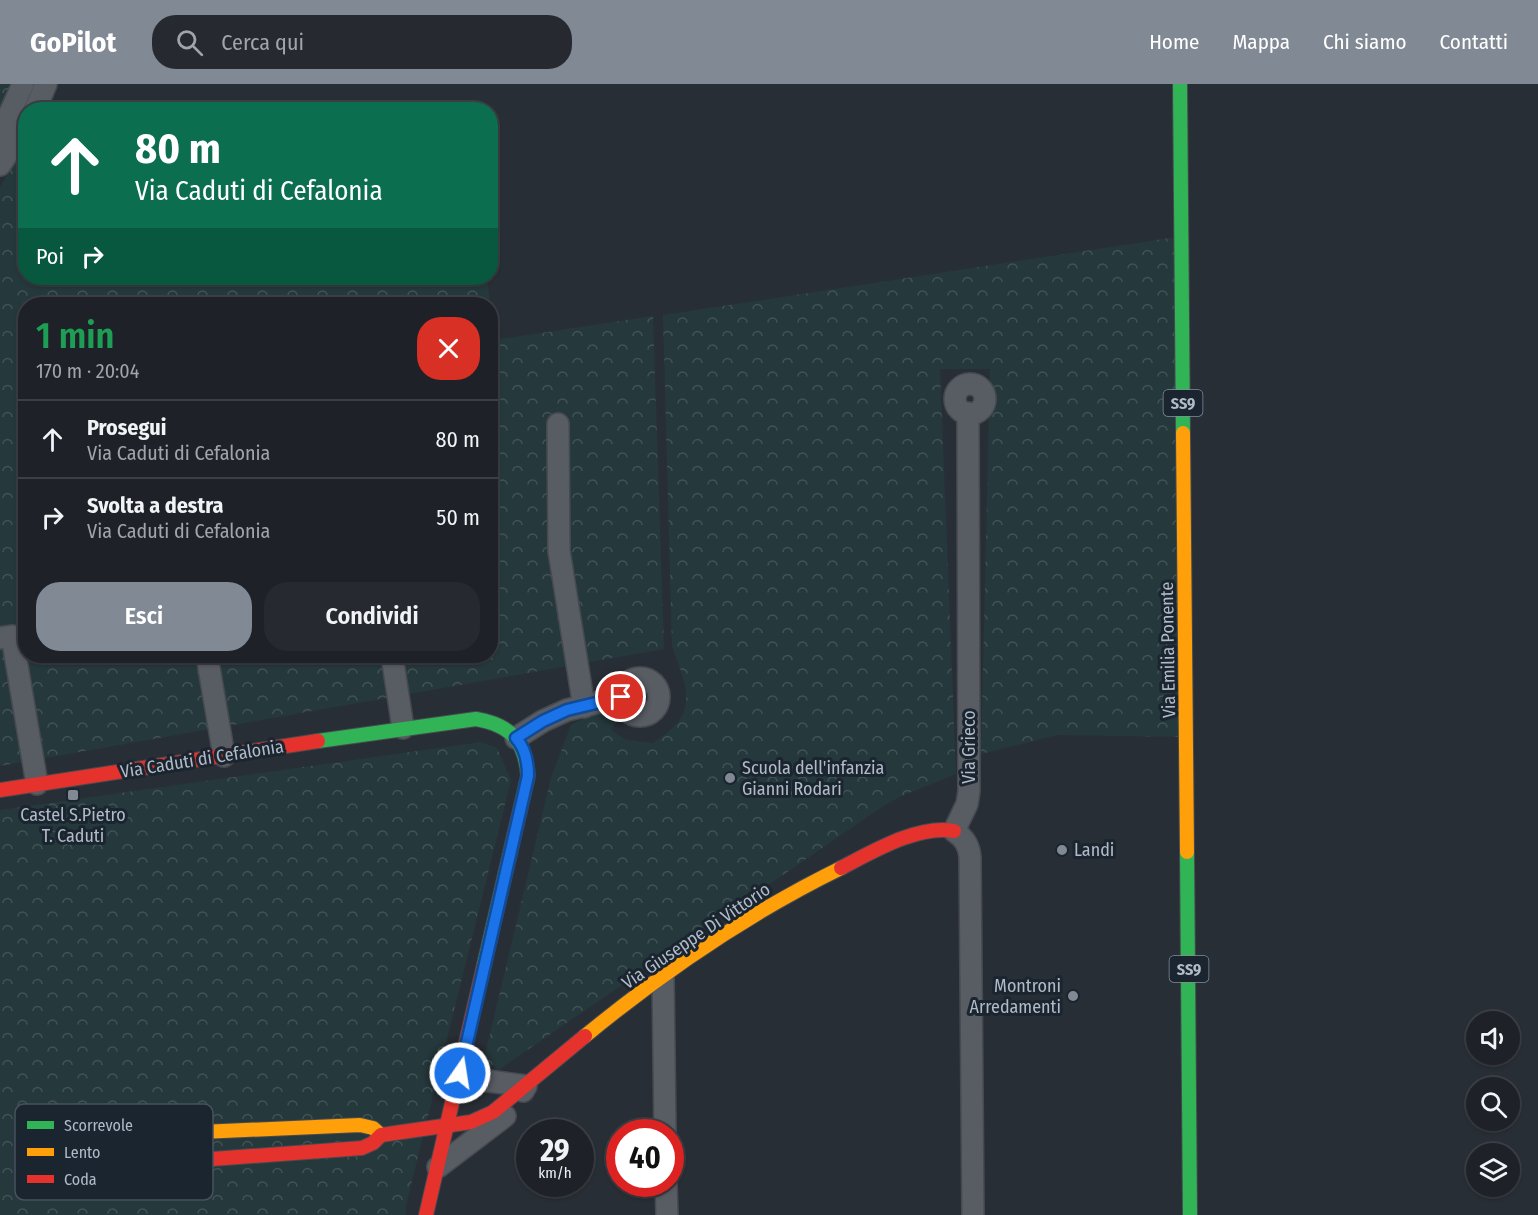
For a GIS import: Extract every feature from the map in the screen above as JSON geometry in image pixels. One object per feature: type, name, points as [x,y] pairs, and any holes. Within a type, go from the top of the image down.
[{"type":"street","points":[[0,135],[23,84]]},
{"type":"street","points":[[38,102],[46,84]]},
{"type":"street","name":"Via Emilia Ponente","points":[[1180,84],[1190,1215]]},
{"type":"street","points":[[0,165],[18,138]]},
{"type":"street","name":"Via Grieco","points":[[954,831],[967,804],[969,791],[968,413]]},
{"type":"street","points":[[558,423],[559,552],[584,707]]},
{"type":"street","points":[[0,638],[12,636],[37,784]]},
{"type":"street","points":[[208,663],[224,756]]},
{"type":"street","points":[[393,663],[404,728]]},
{"type":"street","points":[[426,1215],[528,776],[528,760],[521,743],[516,738],[567,710],[621,697]]},
{"type":"street","name":"Via Caduti di Cefalonia","points":[[0,790],[476,719],[493,721],[508,729],[516,738]]},
{"type":"street","name":"Via Giuseppe Di Vittorio","points":[[381,1135],[471,1122],[493,1112],[663,976],[757,914],[864,857],[931,828],[954,831]]},
{"type":"street","points":[[954,831],[967,843],[970,857],[973,1215]]},
{"type":"street","points":[[663,976],[665,1119]]},
{"type":"street","points":[[438,1167],[511,1112],[526,1086],[482,1080],[460,1073]]},
{"type":"street","points":[[213,1131],[360,1125],[372,1128],[381,1135],[373,1143],[362,1148],[213,1160]]},
{"type":"street","points":[[666,1197],[667,1215]]},
{"type":"green space","points":[[0,84],[46,84],[32,102],[18,102],[18,285],[488,285],[489,297],[18,297],[18,663],[498,663],[498,339],[653,316],[664,649],[0,766],[0,187],[14,162],[0,160]]},
{"type":"green space","points":[[1183,236],[1190,737],[1057,735],[981,754],[990,369],[940,369],[956,774],[899,797],[882,807],[498,1070],[484,1059],[551,778],[571,725],[598,711],[621,716],[611,730],[626,740],[653,743],[678,722],[686,704],[685,684],[672,646],[663,315]]},
{"type":"green space","points":[[481,742],[497,748],[511,780],[406,1205],[406,1215],[0,1215],[0,810]]},
{"type":"traffic: fast","points":[[1180,84],[1183,433]]},
{"type":"traffic: fast","points":[[318,741],[476,719],[507,730],[514,737],[524,753],[528,776],[484,965]]},
{"type":"traffic: fast","points":[[1187,852],[1190,1215]]},
{"type":"traffic: slow","points":[[1183,433],[1187,852]]},
{"type":"traffic: slow","points":[[585,1036],[708,944],[773,904],[841,868]]},
{"type":"traffic: slow","points":[[213,1131],[360,1125],[373,1128],[381,1135]]},
{"type":"traffic: jam","points":[[0,790],[318,741]]},
{"type":"traffic: jam","points":[[841,868],[881,847],[911,835],[940,830],[954,831]]},
{"type":"traffic: jam","points":[[426,1215],[484,965]]},
{"type":"traffic: jam","points":[[213,1159],[362,1148],[373,1143],[381,1135],[471,1122],[493,1112],[585,1036]]},
{"type":"place","name":"Scuola dell'infanzia Gianni Rodari","points":[[730,778]]},
{"type":"place","name":"Castel S.Pietro T. Caduti","points":[[73,795]]},
{"type":"place","name":"Landi","points":[[1062,850]]},
{"type":"place","name":"Montroni Arredamenti","points":[[1073,996]]},
{"type":"route","points":[[460,1073],[528,776],[528,760],[521,743],[516,738],[543,721],[567,710],[621,697]]}]
